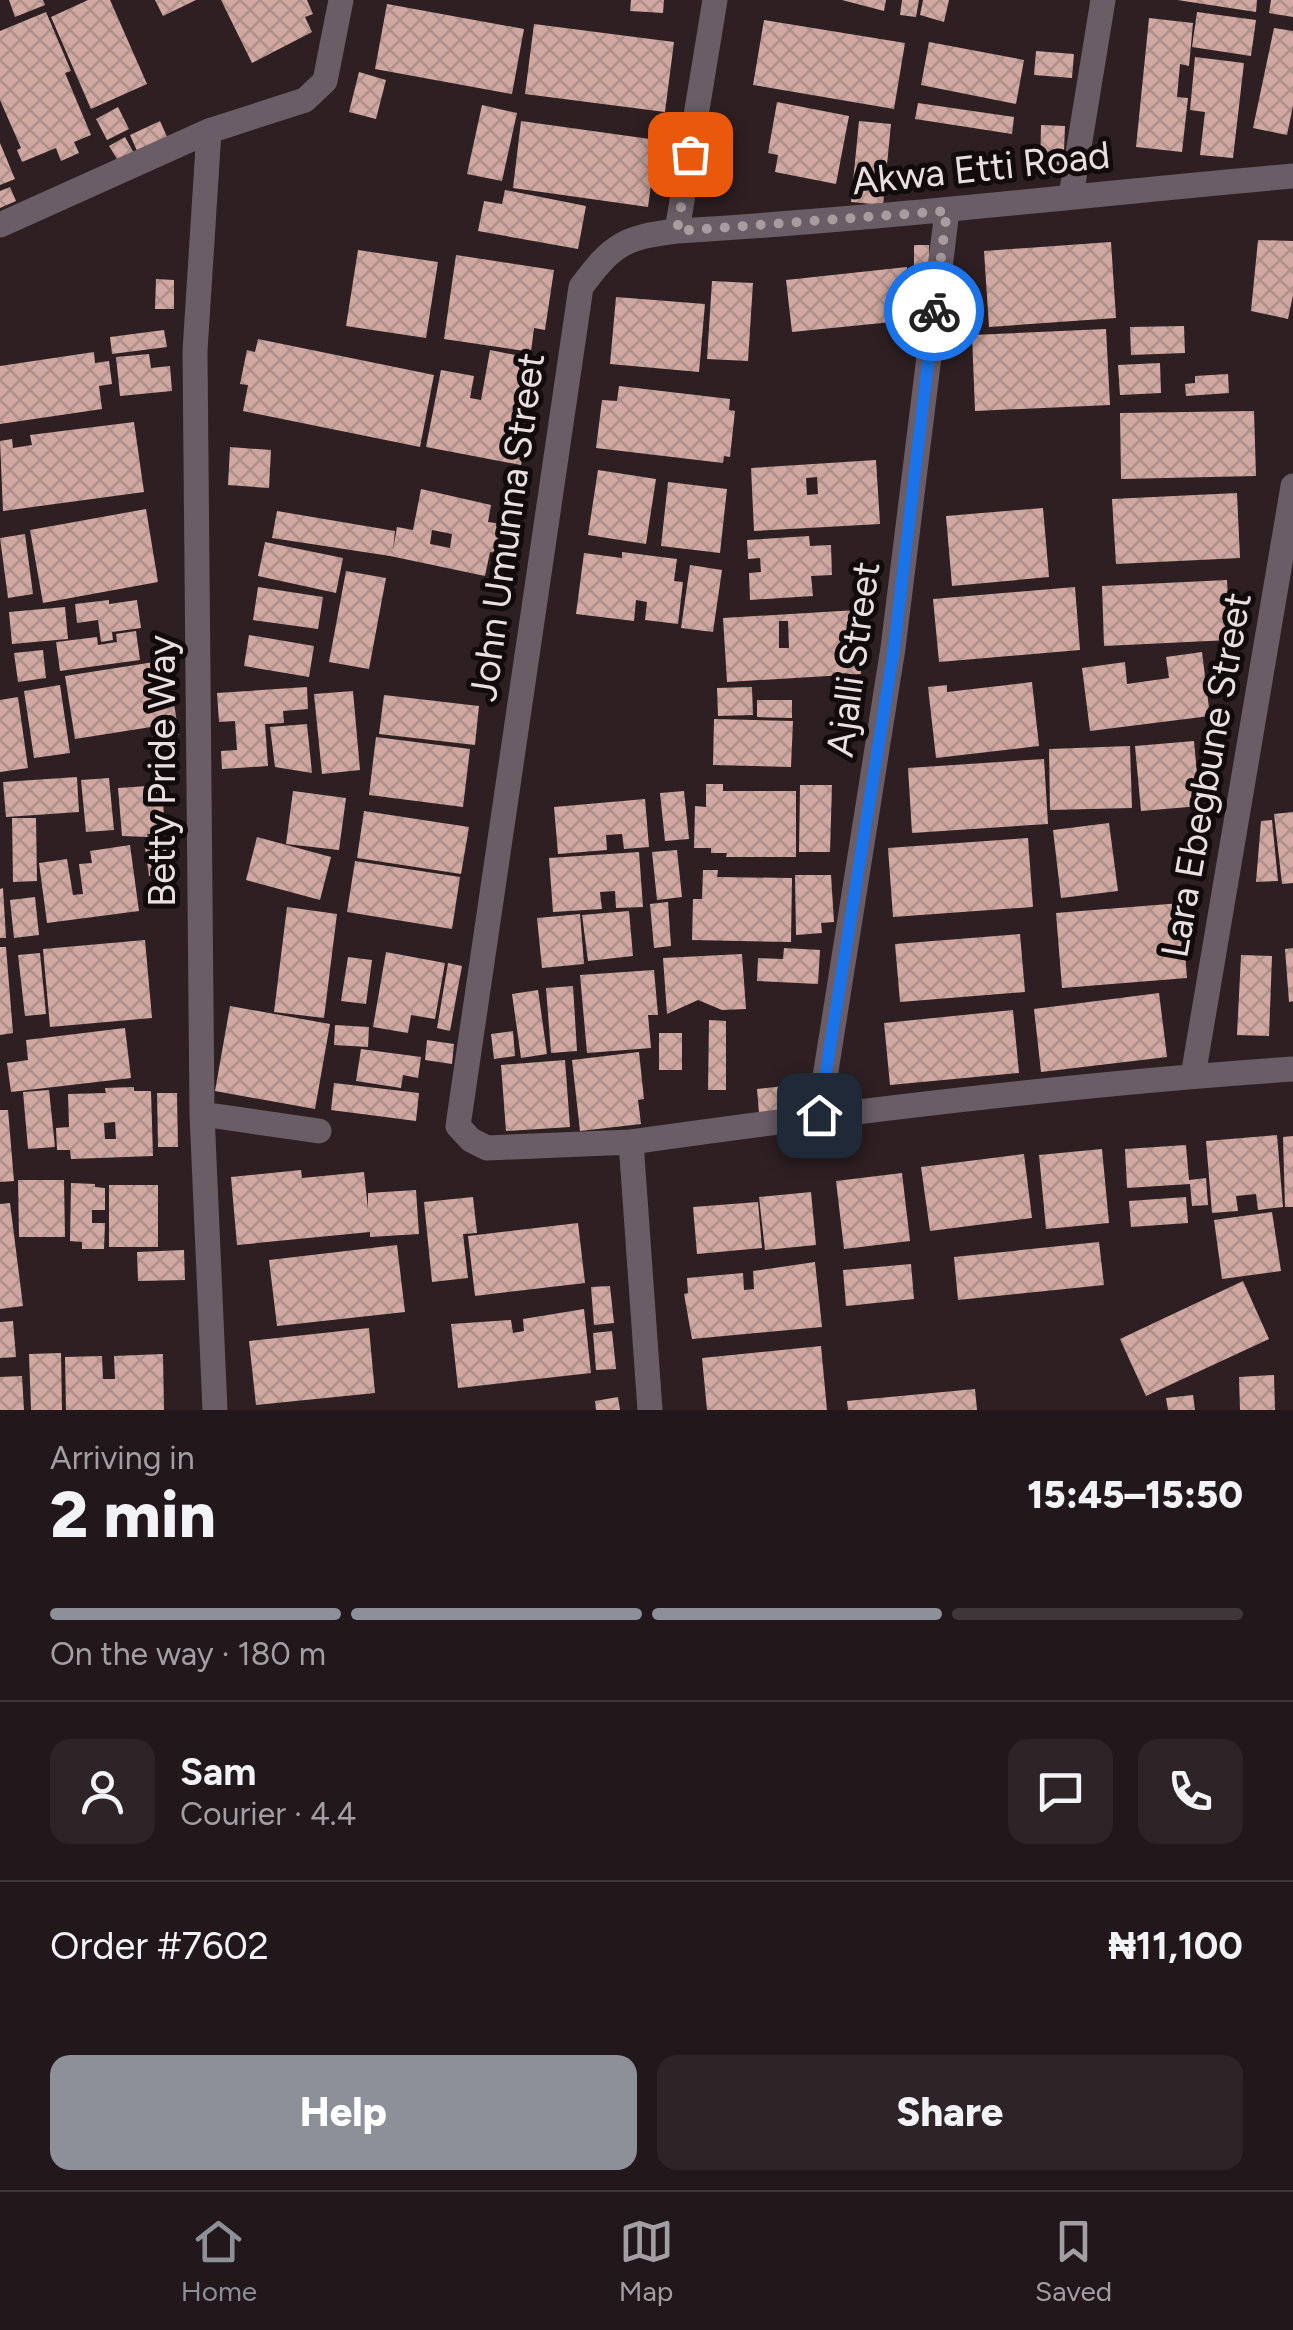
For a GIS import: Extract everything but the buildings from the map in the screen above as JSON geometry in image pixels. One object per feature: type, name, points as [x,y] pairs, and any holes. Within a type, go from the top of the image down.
[{"type":"street","points":[[0,225],[209,132],[305,100],[324,80],[341,0]]},
{"type":"street","points":[[677,231],[715,0]]},
{"type":"street","points":[[1071,196],[1103,0]]},
{"type":"street","name":"Betty Pride Way","points":[[209,132],[195,351],[202,1114],[215,1410]]},
{"type":"street","name":"Akwa Etti Road","points":[[677,231],[947,211],[1293,176]]},
{"type":"street","name":"Ajalli Street","points":[[819,1115],[894,648],[947,211]]},
{"type":"street","name":"John Umunna Street","points":[[631,1142],[487,1148],[471,1140],[458,1126],[580,288],[605,254],[642,235],[677,231]]},
{"type":"street","name":"Lara Ebegbune Street","points":[[1194,1076],[1293,486]]},
{"type":"street","points":[[650,1410],[631,1142],[819,1115],[1293,1069]]},
{"type":"street","points":[[202,1114],[320,1130]]},
{"type":"way so far","points":[[690,154],[677,231],[947,211],[934,311]]},
{"type":"route","points":[[819,1115],[894,648],[934,311]]}]
